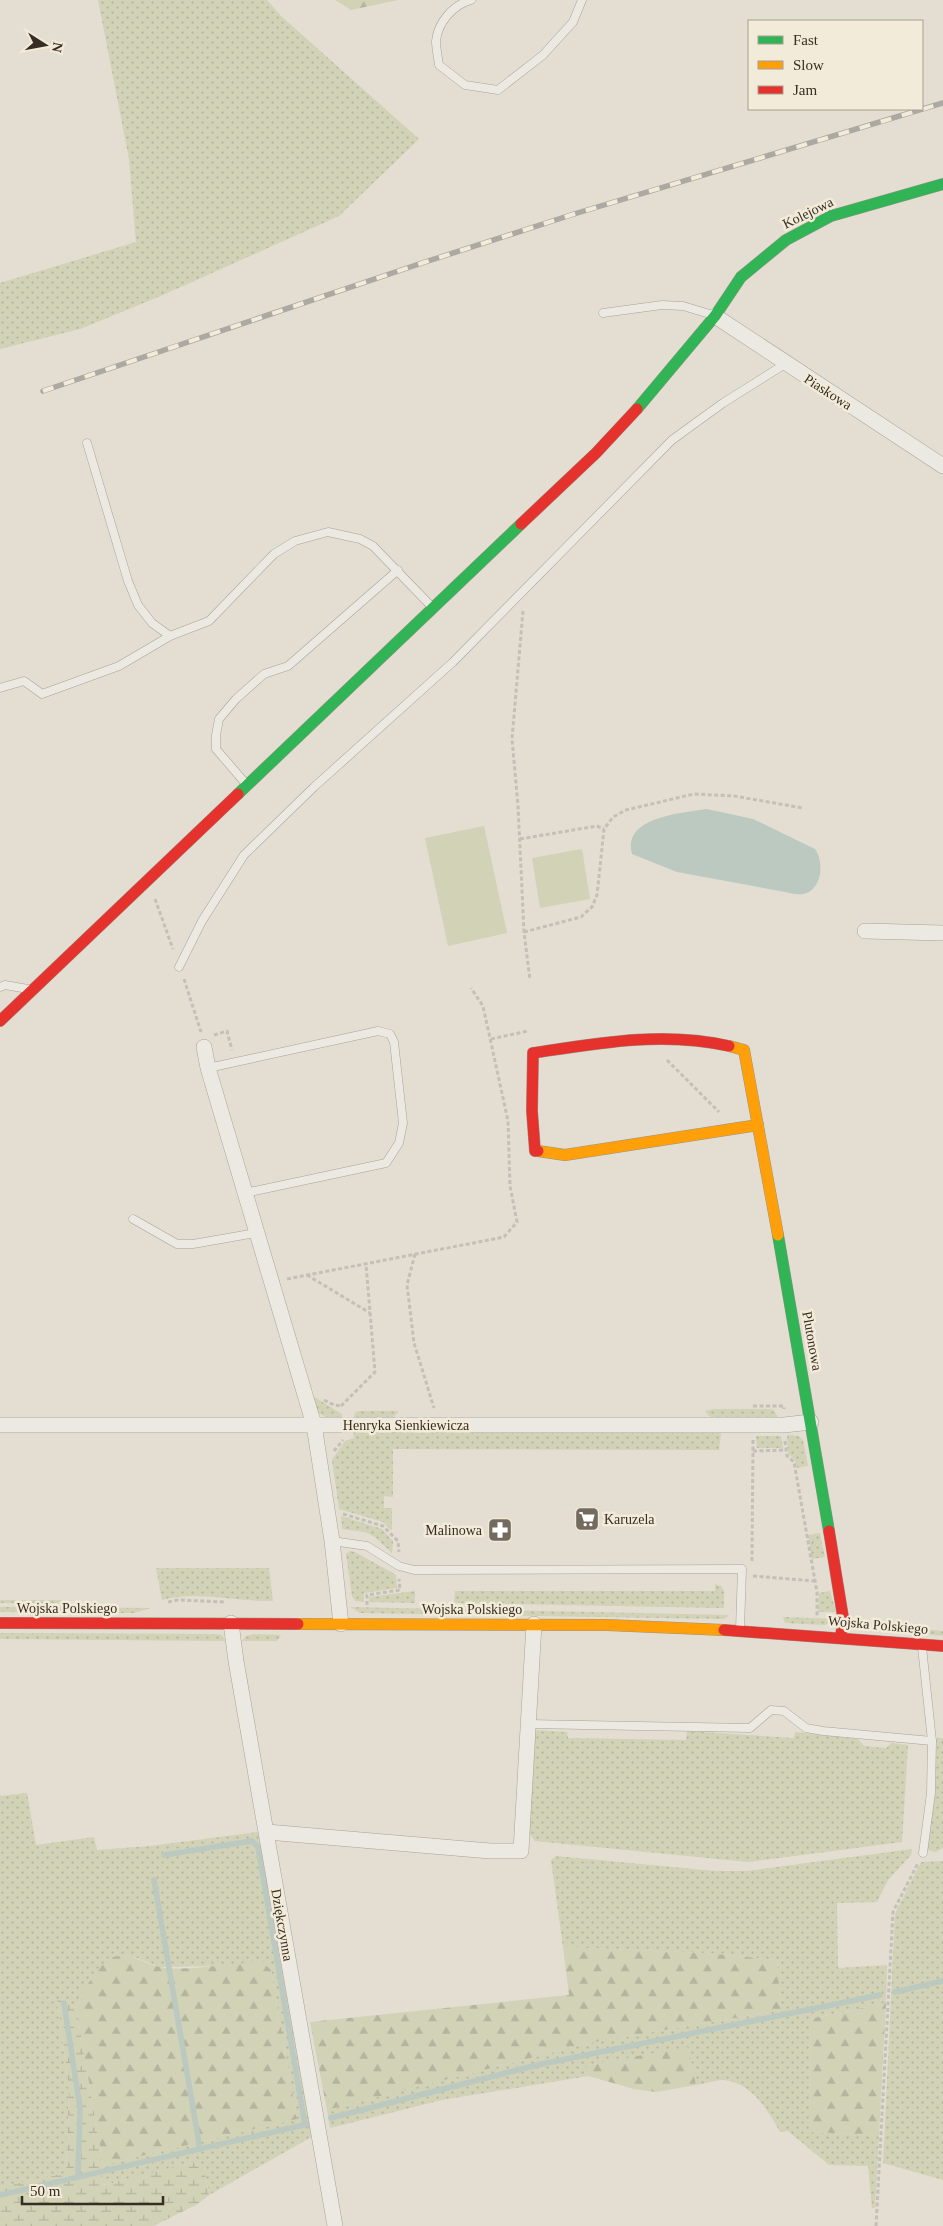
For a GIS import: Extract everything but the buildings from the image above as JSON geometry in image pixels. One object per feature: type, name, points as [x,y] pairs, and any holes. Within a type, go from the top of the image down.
[{"type":"street","name":"Kolejowa","points":[[0,1021],[596,453],[639,406],[715,316],[741,277],[786,240],[831,216],[943,184]]},
{"type":"street","name":"Piaskowa","points":[[715,316],[785,364],[943,466]]},
{"type":"street","points":[[865,931],[943,933]]},
{"type":"street","points":[[652,1040],[612,1041],[533,1054],[532,1110],[535,1151],[565,1155],[758,1125]]},
{"type":"street","name":"Plutonowa","points":[[652,1040],[677,1040],[726,1045],[744,1050],[811,1422],[843,1617],[841,1637]]},
{"type":"street","points":[[204,1047],[208,1068],[256,1233],[314,1425],[332,1541],[341,1624]]},
{"type":"street","name":"Henryka Sienkiewicza","points":[[0,1425],[784,1425],[811,1422]]},
{"type":"street","name":"Wojska Polskiego","points":[[0,1623],[534,1624],[740,1631],[943,1646]]},
{"type":"street","name":"Dziękczynna","points":[[231,1623],[335,2226]]},
{"type":"street","points":[[267,1832],[521,1851],[534,1624]]},
{"type":"lane","points":[[470,0],[463,2],[445,16],[436,40],[439,65],[466,86],[498,90],[549,48],[573,22],[582,0]]},
{"type":"lane","points":[[603,313],[662,304],[683,306],[715,316]]},
{"type":"lane","points":[[180,967],[202,921],[244,855],[314,787],[453,662],[672,440],[723,403],[785,364]]},
{"type":"lane","points":[[87,443],[128,581],[138,605],[152,623],[170,636]]},
{"type":"lane","points":[[0,688],[24,681],[42,694],[119,666],[170,636],[209,621],[274,554],[295,541],[328,532],[360,539],[373,546],[398,570],[412,588],[434,608]]},
{"type":"lane","points":[[247,785],[237,776],[216,749],[219,719],[236,699],[264,674],[288,666],[398,570]]},
{"type":"lane","points":[[0,987],[5,985],[33,990]]},
{"type":"lane","points":[[208,1068],[378,1031],[390,1034],[394,1042],[403,1123],[398,1143],[386,1163],[245,1193]]},
{"type":"lane","points":[[133,1219],[177,1244],[200,1243],[256,1233]]},
{"type":"lane","points":[[332,1541],[368,1546],[399,1566],[414,1570],[742,1569],[740,1631]]},
{"type":"lane","points":[[921,1643],[932,1741],[932,1793],[923,1853]]},
{"type":"lane","points":[[528,1724],[750,1728],[771,1710],[784,1711],[806,1728],[823,1732],[911,1741],[932,1741]]},
{"type":"path","points":[[524,590],[512,739],[520,839],[524,932],[530,980]]},
{"type":"path","points":[[524,932],[581,917],[592,907],[597,895],[604,829],[613,817],[626,810],[689,794],[734,796],[803,808]]},
{"type":"path","points":[[520,839],[597,826],[604,829]]},
{"type":"path","points":[[282,1280],[504,1237],[517,1222],[510,1186],[508,1121],[483,1006],[472,988]]},
{"type":"path","points":[[491,1039],[528,1031]]},
{"type":"path","points":[[652,1040],[654,1047],[720,1112]]},
{"type":"path","points":[[415,1254],[407,1286],[414,1343],[434,1409]]},
{"type":"path","points":[[341,1406],[375,1372],[366,1264]]},
{"type":"path","points":[[306,1274],[370,1314]]},
{"type":"path","points":[[321,1398],[334,1405],[348,1409]]},
{"type":"path","points":[[784,1434],[787,1456],[794,1462],[814,1581],[817,1616]]},
{"type":"path","points":[[332,1455],[347,1435]]},
{"type":"path","points":[[752,1583],[753,1435]]},
{"type":"path","points":[[753,1451],[786,1450]]},
{"type":"path","points":[[337,1512],[383,1526],[398,1541],[399,1557]]},
{"type":"path","points":[[752,1576],[756,1578],[814,1581]]},
{"type":"path","points":[[367,1605],[367,1595],[400,1590],[399,1577]]},
{"type":"path","points":[[876,2226],[893,1912],[923,1853]]},
{"type":"green space","points":[[98,0],[267,0],[281,16],[419,139],[339,216],[163,295],[80,329],[0,349],[0,283],[136,242],[129,159]]},
{"type":"green space","points":[[335,0],[398,0],[351,10]]},
{"type":"green space","points":[[484,826],[507,933],[448,946],[425,838]]},
{"type":"green space","points":[[582,849],[590,899],[540,908],[532,858]]},
{"type":"green space","points":[[311,1395],[342,1414],[342,1418],[328,1418],[318,1413]]},
{"type":"green space","points":[[714,1409],[771,1409],[774,1410],[778,1418],[711,1418],[705,1411]]},
{"type":"green space","points":[[358,1411],[399,1411],[393,1418],[354,1418],[355,1413]]},
{"type":"green space","points":[[353,1433],[721,1433],[719,1450],[393,1449],[393,1497],[384,1496],[384,1508],[392,1508],[392,1531],[383,1522],[339,1509],[332,1460],[345,1441],[354,1438]]},
{"type":"green space","points":[[787,1435],[799,1436],[803,1440],[808,1466],[797,1468],[794,1459],[788,1454]]},
{"type":"green space","points":[[756,1436],[781,1436],[783,1448],[757,1448]]},
{"type":"green space","points":[[341,1516],[382,1529],[393,1541],[392,1553],[375,1537],[365,1532],[342,1529]]},
{"type":"green space","points":[[820,1533],[825,1557],[812,1559],[808,1535]]},
{"type":"green space","points":[[350,1551],[396,1575],[397,1588],[364,1593],[364,1602],[355,1601],[352,1596],[346,1554]]},
{"type":"green space","points":[[156,1568],[269,1568],[273,1601],[203,1596],[176,1597],[162,1600]]},
{"type":"green space","points":[[715,1584],[721,1586],[724,1591],[724,1608],[454,1603],[455,1591],[715,1591]]},
{"type":"green space","points":[[415,1591],[415,1603],[369,1602],[369,1597]]},
{"type":"green space","points":[[830,1591],[836,1612],[818,1612],[819,1593]]},
{"type":"green space","points":[[0,1600],[62,1600],[63,1603],[0,1603]]},
{"type":"green space","points":[[0,1607],[151,1608],[134,1613],[0,1612]]},
{"type":"green space","points":[[350,1607],[729,1615],[724,1619],[360,1613]]},
{"type":"green space","points":[[783,1617],[835,1619],[825,1625],[785,1623]]},
{"type":"green space","points":[[885,1625],[943,1631],[943,1636],[884,1630]]},
{"type":"green space","points":[[0,1633],[216,1634],[222,1635],[226,1641],[0,1639]]},
{"type":"green space","points":[[254,1634],[281,1635],[277,1641],[242,1641],[246,1636]]},
{"type":"green space","points":[[535,1730],[567,1732],[568,1738],[686,1740],[687,1731],[794,1738],[795,1732],[858,1739],[864,1746],[886,1748],[892,1743],[908,1745],[902,1842],[748,1862],[535,1841],[528,1832]]},
{"type":"green space","points":[[937,1738],[943,1738],[943,1848],[936,1852],[927,1850],[935,1790]]},
{"type":"green space","points":[[27,1793],[36,1845],[94,1837],[97,1850],[150,1846],[258,1832],[308,2116],[315,2135],[209,2195],[204,2166],[194,2162],[105,2185],[102,2180],[103,2165],[297,2119],[271,1970],[267,1965],[160,1967],[134,1957],[83,1990],[76,2007],[57,2000],[69,2089],[66,2173],[0,2187],[0,1796]]},
{"type":"green space","points":[[912,1849],[911,1855],[888,1880],[877,1902],[837,1903],[838,1968],[887,1965],[886,2003],[810,2019],[809,2132],[879,2135],[875,2208],[872,2208],[868,2166],[829,2165],[788,2131],[780,2132],[764,2106],[742,2086],[723,2080],[696,2085],[688,2048],[587,2065],[588,2076],[442,2100],[330,2128],[327,2110],[589,2043],[781,2010],[777,1960],[706,1953],[563,1947],[551,1860],[556,1856],[715,1871],[748,1871]]},
{"type":"green space","points":[[943,1861],[943,2180],[883,2163],[895,1914],[921,1862]]},
{"type":"green space","points":[[563,1947],[706,1953],[777,1960],[781,2010],[589,2043],[327,2110],[310,2022],[569,1995]]},
{"type":"green space","points":[[123,1955],[155,1966],[170,1968],[196,1968],[262,1961],[271,1970],[297,2119],[103,2165],[76,2007],[83,1990],[108,1958]]},
{"type":"green space","points":[[57,1999],[76,2007],[103,2165],[102,2180],[104,2185],[194,2162],[204,2166],[209,2195],[198,2204],[153,2226],[0,2226],[0,2187],[66,2173],[69,2089]]},
{"type":"green space","points":[[886,2003],[879,2135],[809,2132],[810,2019]]},
{"type":"green space","points":[[688,2047],[696,2085],[656,2092],[634,2089],[588,2076],[587,2065]]},
{"type":"shaded area","points":[[707,809],[753,819],[815,849],[818,854],[820,872],[814,888],[806,893],[794,894],[677,872],[632,854],[631,842],[636,832],[645,825],[670,815]]},
{"type":"waterway","points":[[164,1855],[252,1841],[258,1847],[305,2125]]},
{"type":"waterway","points":[[154,1880],[200,2149]]},
{"type":"waterway","points":[[895,1992],[943,1981]]},
{"type":"waterway","points":[[331,2118],[537,2065],[880,1995]]},
{"type":"waterway","points":[[64,2003],[80,2108],[78,2177]]},
{"type":"waterway","points":[[0,2195],[308,2124]]},
{"type":"railway","points":[[923,109],[943,103]]},
{"type":"railway","points":[[43,391],[422,263],[574,214],[920,110]]},
{"type":"traffic: fast","points":[[637,409],[715,316],[741,277],[786,240],[831,216],[943,184]]},
{"type":"traffic: fast","points":[[238,794],[521,524]]},
{"type":"traffic: fast","points":[[778,1235],[829,1531]]},
{"type":"traffic: slow","points":[[729,1046],[744,1050],[778,1235]]},
{"type":"traffic: slow","points":[[538,1151],[565,1155],[758,1125]]},
{"type":"traffic: slow","points":[[298,1624],[607,1625],[724,1630]]},
{"type":"traffic: jam","points":[[521,524],[596,453],[637,409]]},
{"type":"traffic: jam","points":[[0,1021],[238,794]]},
{"type":"traffic: jam","points":[[538,1151],[535,1151],[532,1111],[533,1053],[606,1042],[655,1039],[680,1039],[729,1046]]},
{"type":"traffic: jam","points":[[829,1531],[843,1617],[841,1637]]},
{"type":"traffic: jam","points":[[0,1623],[298,1624]]},
{"type":"traffic: jam","points":[[724,1630],[943,1646]]},
{"type":"place","name":"Karuzela","points":[[587,1519]]},
{"type":"place","name":"Malinowa","points":[[500,1530]]}]
